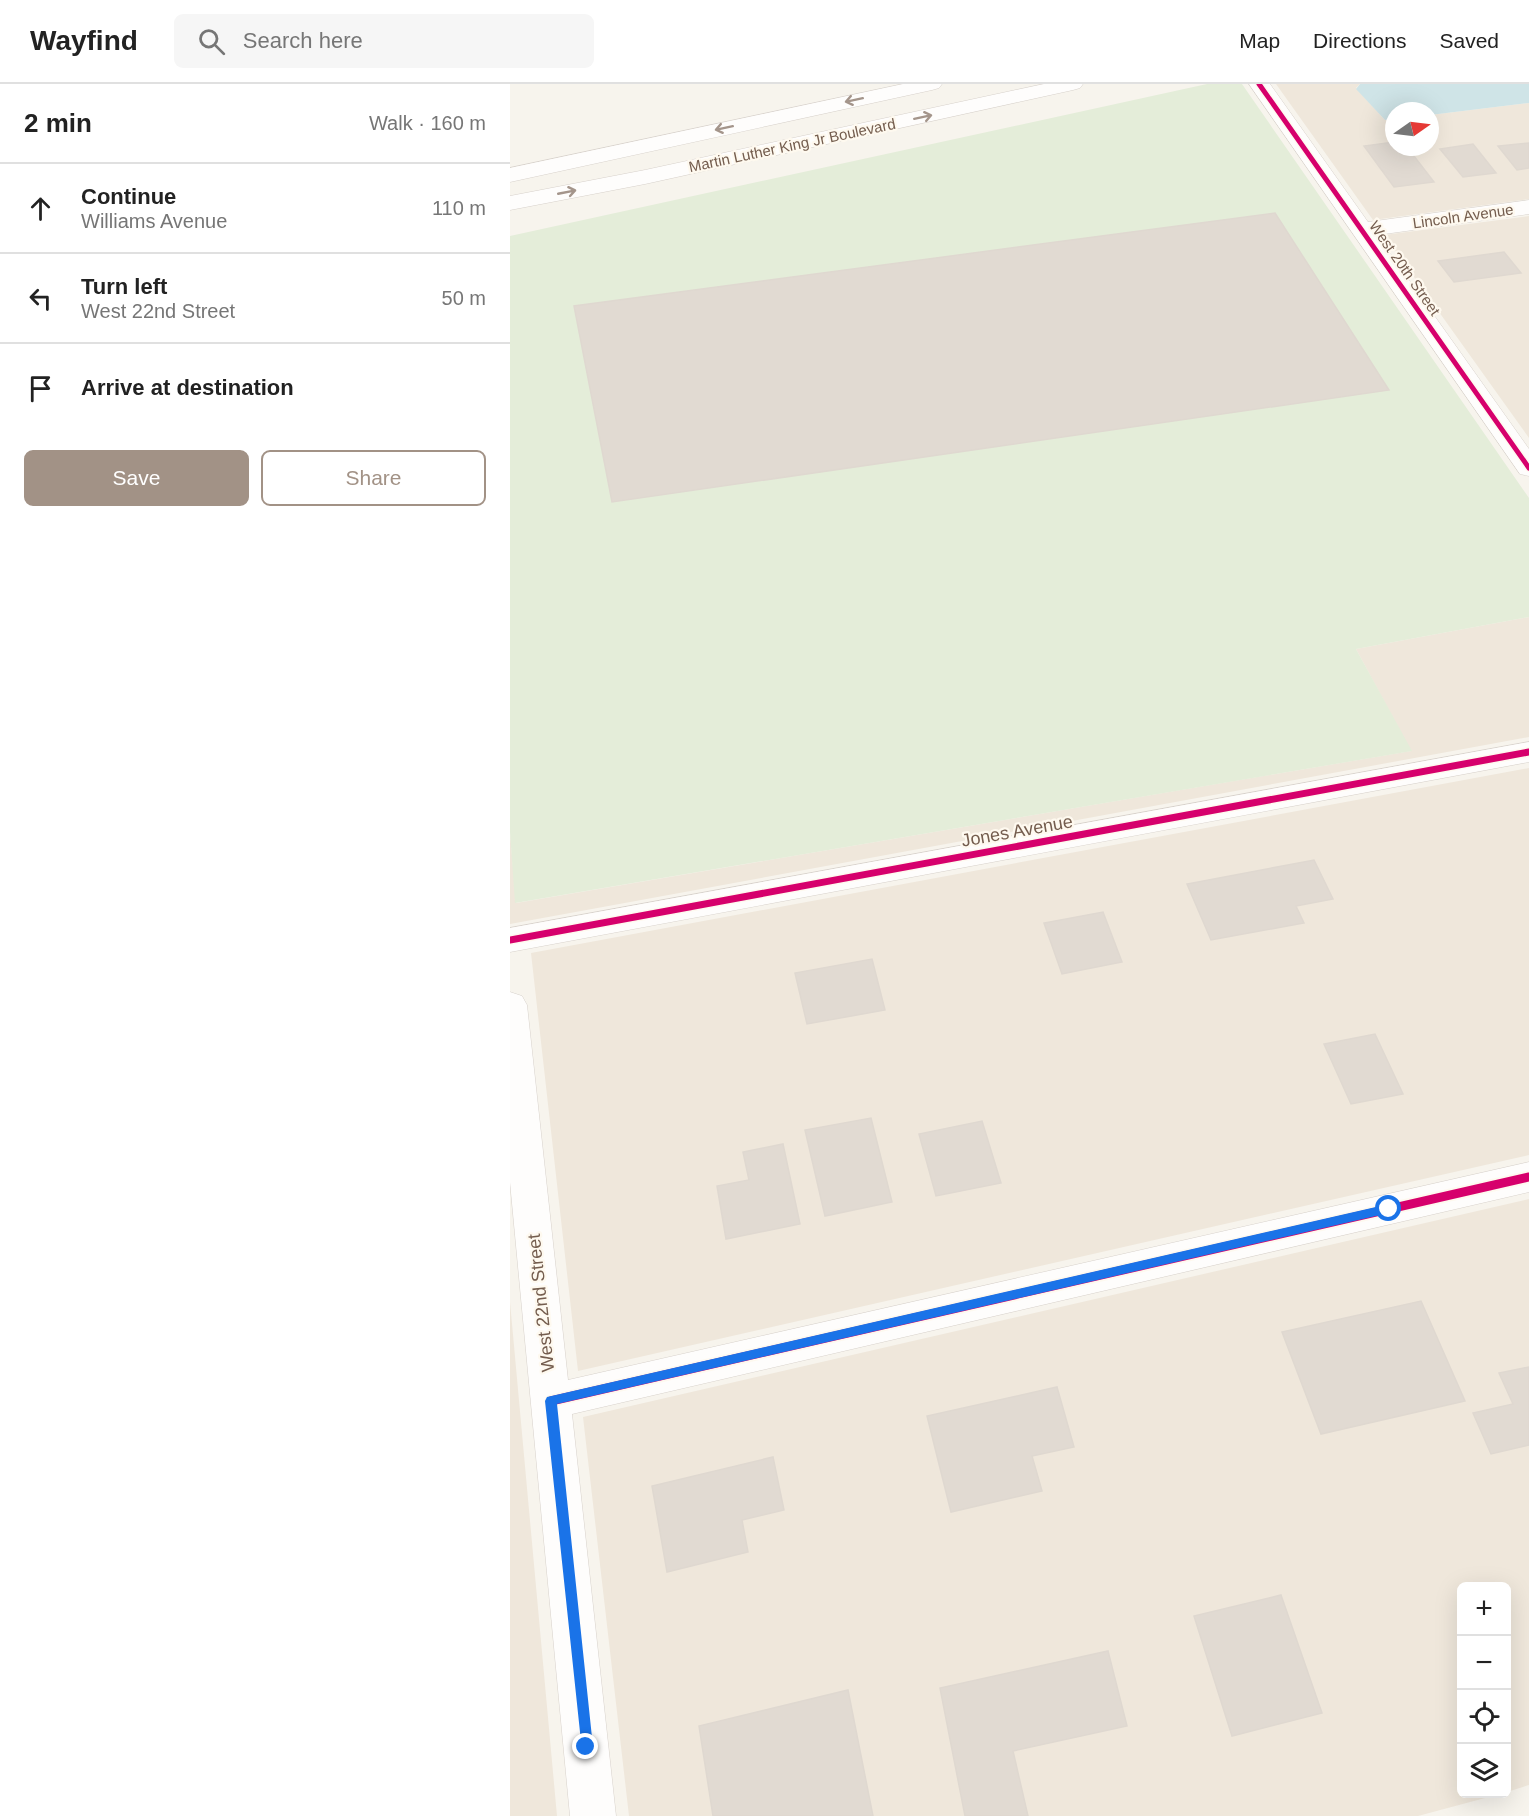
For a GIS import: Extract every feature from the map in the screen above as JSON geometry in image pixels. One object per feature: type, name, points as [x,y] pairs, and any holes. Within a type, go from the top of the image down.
[{"type":"street","name":"Martin Luther King Jr Boulevard","points":[[510,175],[932,84]]},
{"type":"street","name":"Martin Luther King Jr Boulevard","points":[[510,202],[656,175],[1073,84]]},
{"type":"street","name":"West 20th Street","points":[[1259,84],[1529,468]]},
{"type":"street","points":[[510,202],[526,185],[565,162]]},
{"type":"street","name":"Lincoln Avenue","points":[[1362,230],[1529,207]]},
{"type":"street","name":"Jones Avenue","points":[[510,940],[1529,752]]},
{"type":"street","name":"West 22nd Street","points":[[510,1005],[593,1816]]},
{"type":"street","points":[[551,1401],[1529,1177]]},
{"type":"shaded area","points":[[1276,84],[1360,84],[1356,88],[1385,120],[1385,156],[1439,156],[1439,114],[1529,103],[1529,199],[1373,220]]},
{"type":"shaded area","points":[[1360,84],[1529,84],[1529,103],[1439,114],[1439,102],[1385,102],[1385,120],[1356,89]]},
{"type":"shaded area","points":[[1529,216],[1529,438],[1384,235]]},
{"type":"shaded area","points":[[1529,617],[1529,737],[510,924],[510,832],[516,903],[1411,751],[1356,649]]},
{"type":"shaded area","points":[[1529,768],[1529,1155],[578,1371],[531,953]]},
{"type":"shaded area","points":[[1529,1199],[1529,1785],[1511,1791],[1511,1582],[1457,1582],[1457,1798],[1485,1798],[1418,1816],[629,1816],[583,1417]]},
{"type":"shaded area","points":[[510,1302],[557,1816],[510,1816]]},
{"type":"green space","points":[[1207,84],[1242,84],[1529,498],[1529,617],[1356,649],[1412,751],[515,903],[510,832],[510,236]]},
{"type":"building","points":[[1385,143],[1385,156],[1414,156],[1434,182],[1394,187],[1364,146]]},
{"type":"building","points":[[1529,143],[1529,168],[1517,170],[1498,146]]},
{"type":"building","points":[[1473,144],[1496,173],[1463,177],[1440,149]]},
{"type":"building","points":[[1275,213],[1389,390],[612,502],[574,306]]},
{"type":"building","points":[[1504,252],[1521,273],[1454,282],[1438,261]]},
{"type":"building","points":[[1314,860],[1333,899],[1296,906],[1304,923],[1211,940],[1187,884]]},
{"type":"building","points":[[1103,912],[1122,962],[1062,974],[1044,923]]},
{"type":"building","points":[[872,959],[885,1010],[807,1024],[795,973]]},
{"type":"building","points":[[1375,1034],[1403,1094],[1351,1104],[1324,1044]]},
{"type":"building","points":[[871,1118],[892,1202],[825,1216],[805,1130]]},
{"type":"building","points":[[982,1121],[1001,1183],[936,1196],[919,1134]]},
{"type":"building","points":[[783,1144],[800,1224],[726,1239],[717,1186],[749,1180],[743,1152]]},
{"type":"building","points":[[1421,1301],[1465,1401],[1321,1434],[1282,1332]]},
{"type":"building","points":[[1529,1367],[1529,1445],[1491,1454],[1473,1413],[1513,1404],[1499,1373]]},
{"type":"building","points":[[1057,1387],[1074,1447],[1032,1456],[1042,1491],[951,1512],[927,1416]]},
{"type":"building","points":[[773,1457],[784,1510],[742,1520],[748,1552],[667,1572],[652,1486]]},
{"type":"building","points":[[1281,1595],[1322,1713],[1232,1736],[1194,1616]]},
{"type":"building","points":[[1108,1651],[1127,1726],[1013,1751],[1028,1816],[965,1816],[940,1688]]},
{"type":"building","points":[[848,1690],[873,1816],[713,1816],[699,1726]]},
{"type":"cycle path","points":[[1259,84],[1529,468]]},
{"type":"cycle path","points":[[510,940],[1529,752]]},
{"type":"cycle path","points":[[551,1401],[1529,1177]]},
{"type":"route","points":[[586,1747],[551,1401],[1389,1209]]}]
